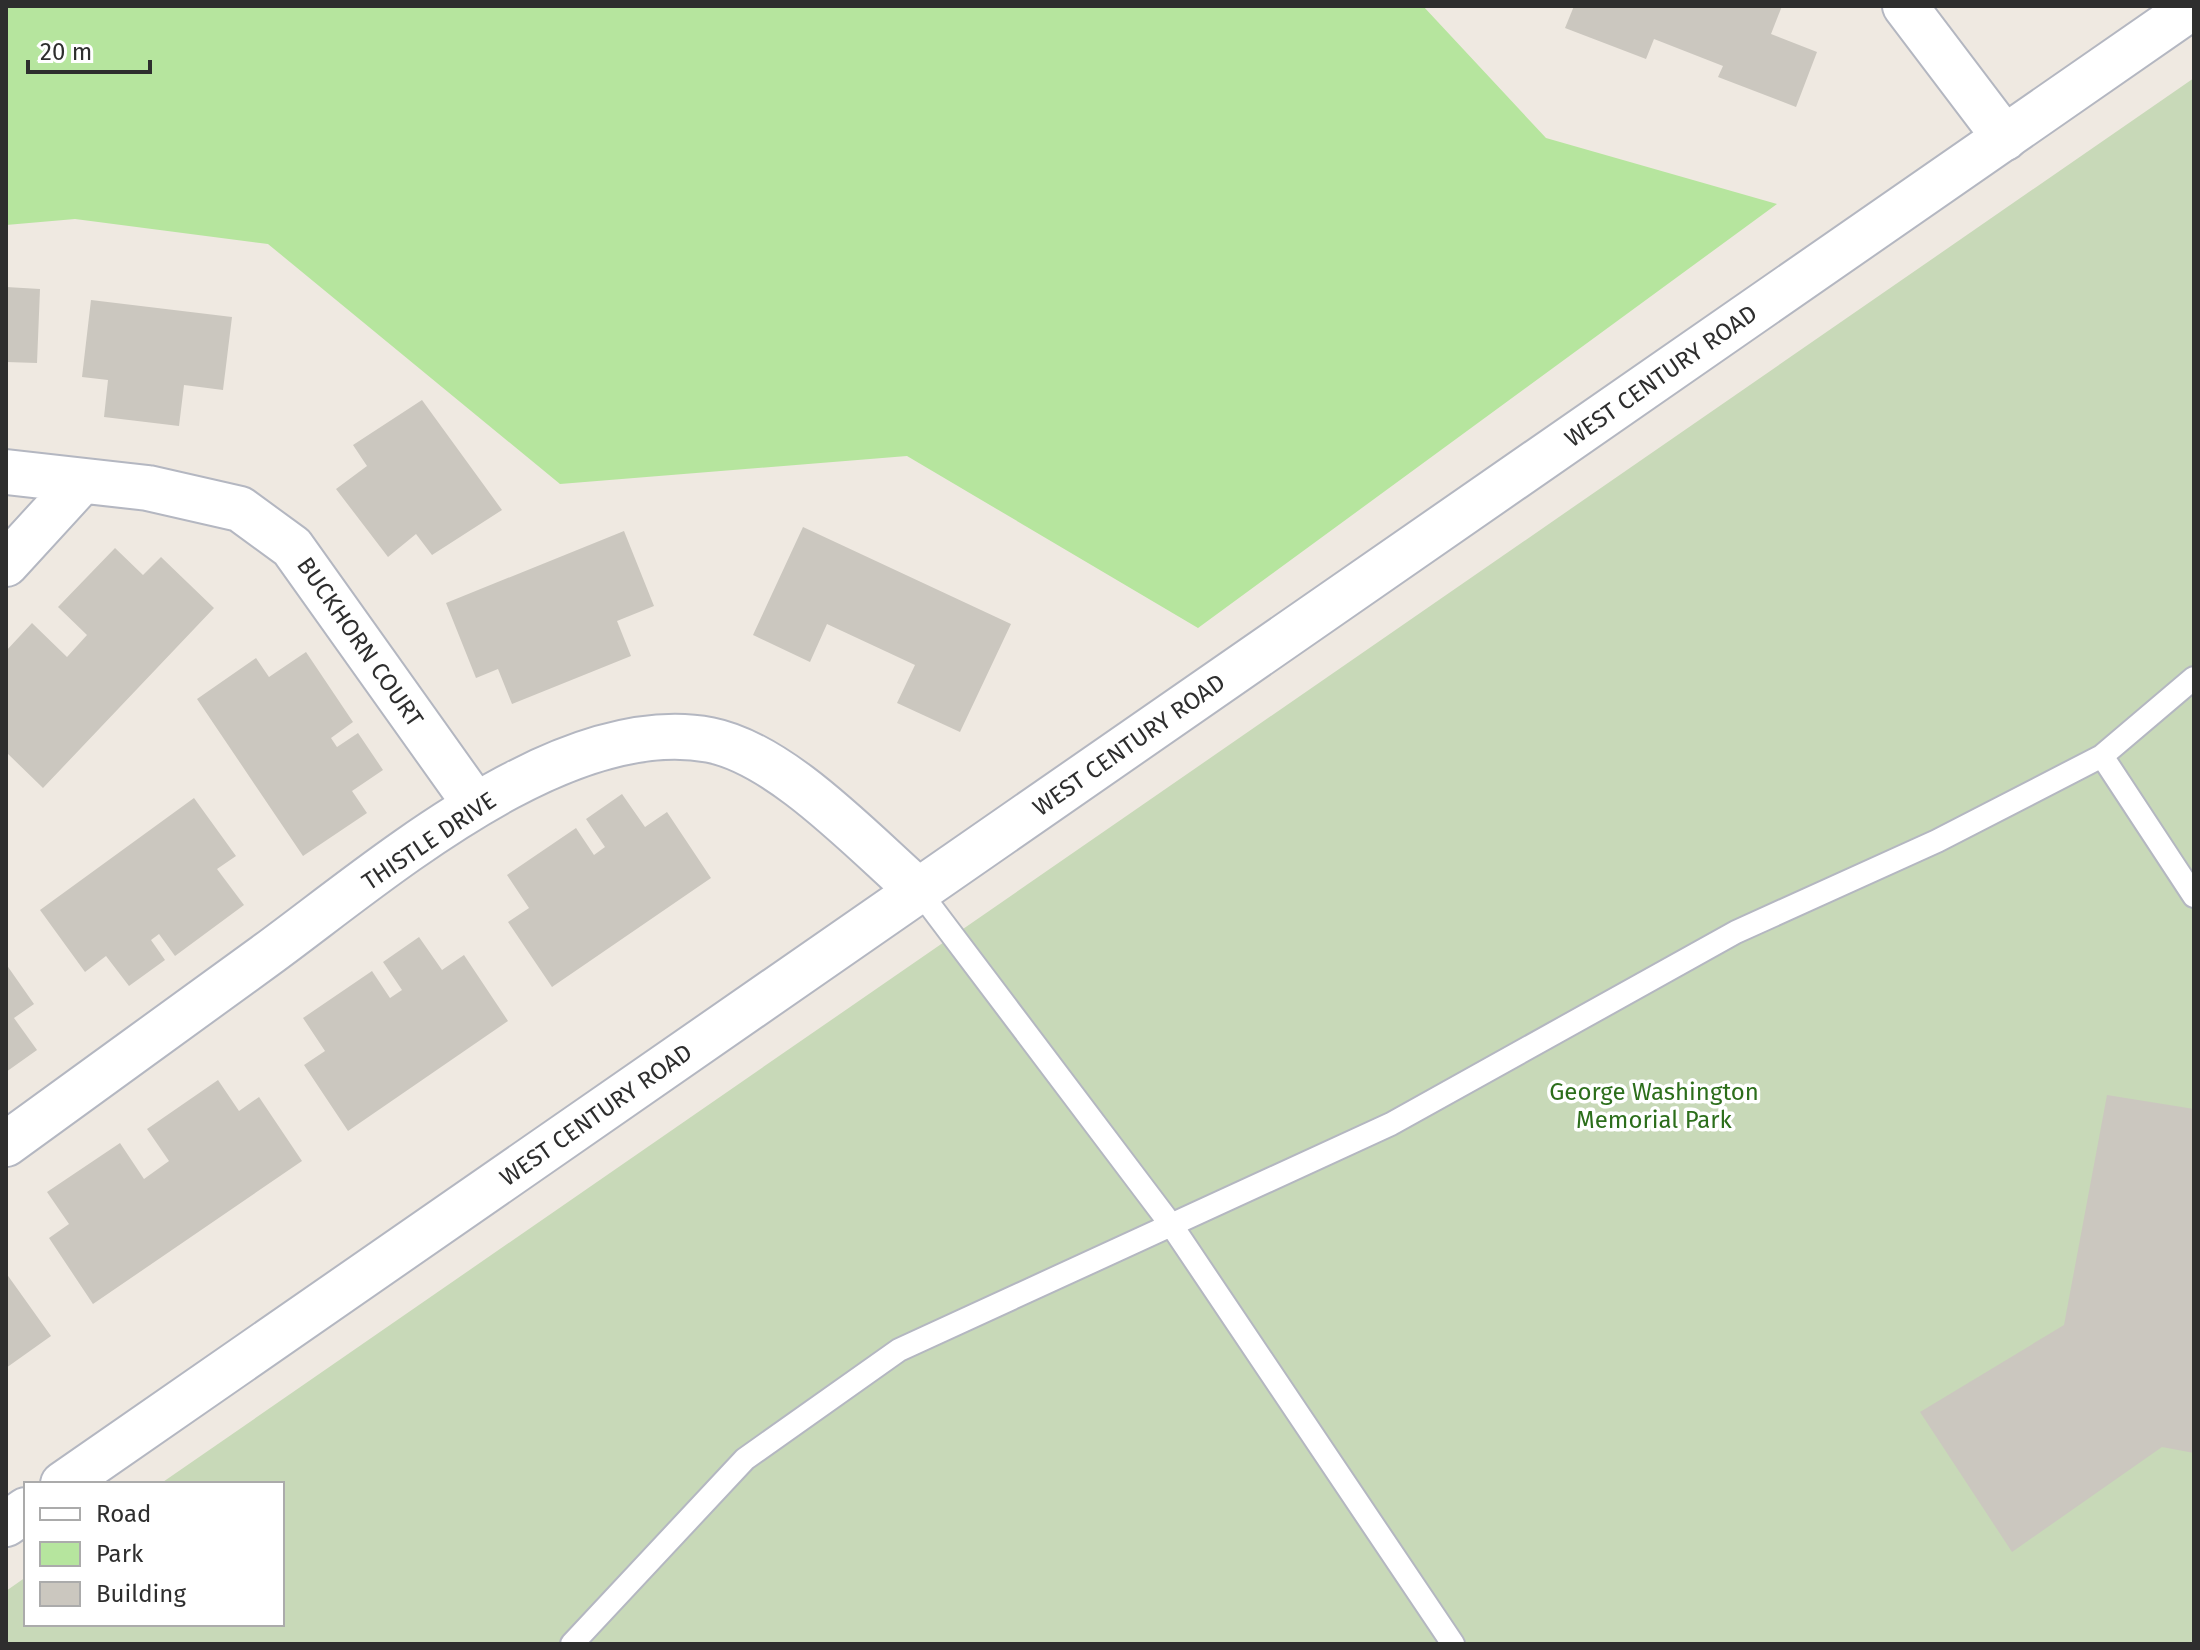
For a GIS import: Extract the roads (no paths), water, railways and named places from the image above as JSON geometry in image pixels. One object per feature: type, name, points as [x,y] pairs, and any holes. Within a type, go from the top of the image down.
[{"type":"main road","points":[[1905,6],[2005,138]]},
{"type":"main road","name":"WEST CENTURY ROAD","points":[[66,1482],[2194,6]]},
{"type":"main road","name":"BUCKHORN COURT","points":[[6,472],[148,488],[240,509],[292,547],[475,804]]},
{"type":"main road","points":[[6,564],[82,481]]},
{"type":"main road","name":"THISTLE DRIVE","points":[[6,1144],[475,804],[587,753],[632,739],[672,735],[713,741],[755,756],[792,780],[919,891]]},
{"type":"main road","points":[[6,1524],[24,1511]]},
{"type":"lane","points":[[572,1644],[745,1459],[899,1350],[1391,1124],[1736,932],[1937,841],[2102,756],[2194,678]]},
{"type":"lane","points":[[2102,756],[2194,896]]},
{"type":"lane","points":[[919,891],[1172,1226],[1453,1644]]},
{"type":"park label","name":"George Washington Memorial Park","points":[[1654,1106]]}]
